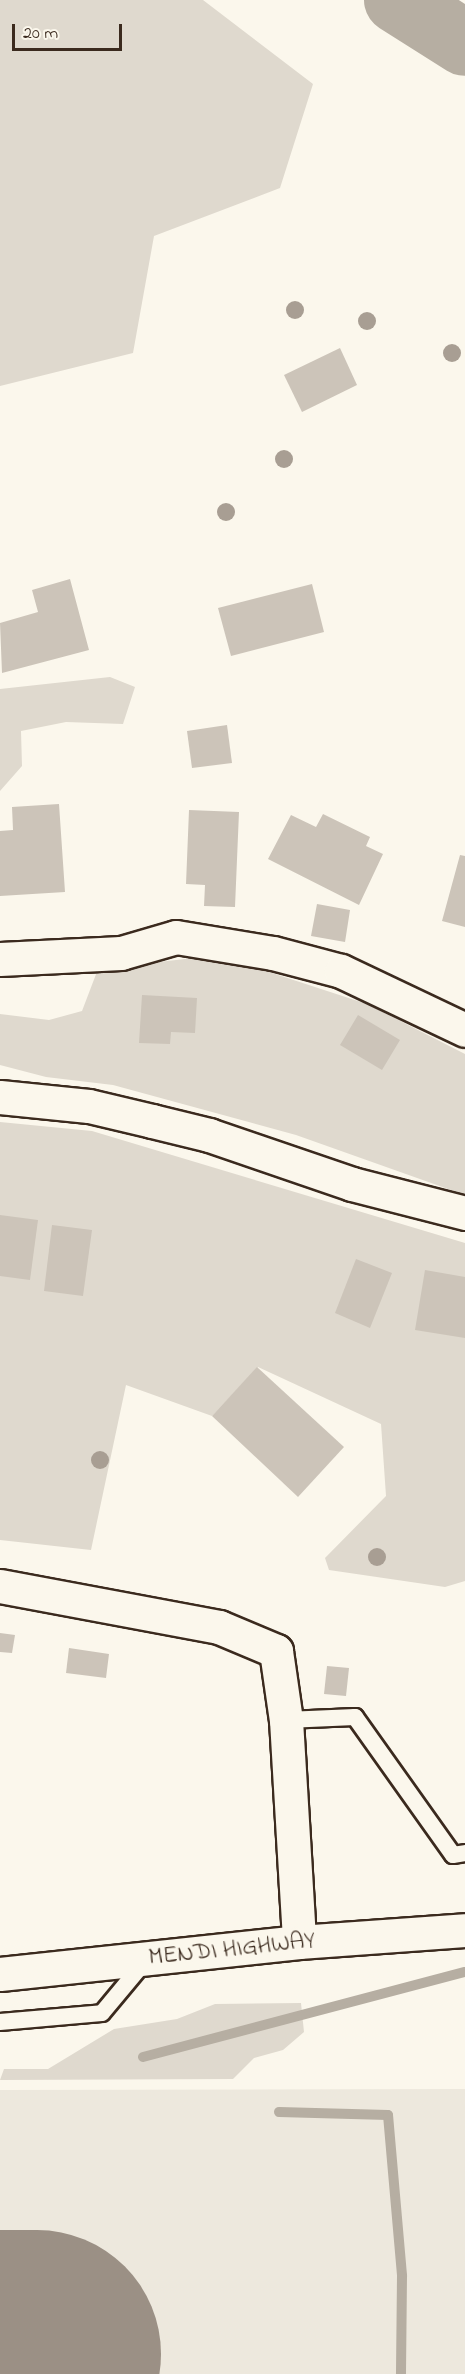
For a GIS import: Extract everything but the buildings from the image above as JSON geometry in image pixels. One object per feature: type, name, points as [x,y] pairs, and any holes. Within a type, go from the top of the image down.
[{"type":"street","points":[[0,959],[121,953],[176,937],[273,953],[333,968],[465,1030]]},
{"type":"street","points":[[0,1097],[88,1106],[209,1135],[352,1184],[465,1213]]},
{"type":"street","points":[[0,1586],[219,1627],[276,1651],[286,1720],[299,1942]]},
{"type":"street","name":"MENDI HIGHWAY","points":[[0,1974],[299,1942],[465,1930]]},
{"type":"lane","points":[[286,1720],[355,1717],[453,1855],[465,1853]]},
{"type":"lane","points":[[0,2022],[102,2013],[147,1959]]},
{"type":"shaded area","points":[[0,0],[203,0],[313,84],[280,188],[154,236],[133,353],[0,386]]},
{"type":"shaded area","points":[[110,677],[135,687],[123,724],[66,722],[21,731],[22,766],[0,791],[0,689]]},
{"type":"shaded area","points":[[202,957],[269,972],[367,1004],[465,1054],[465,1195],[296,1135],[113,1085],[46,1077],[0,1065],[0,1014],[49,1020],[82,1011],[98,969]]},
{"type":"shaded area","points":[[0,1122],[92,1131],[465,1243],[465,1581],[445,1587],[329,1570],[325,1558],[386,1496],[381,1424],[258,1367],[212,1416],[126,1385],[91,1550],[0,1540]]},
{"type":"shaded area","points":[[301,2003],[304,2032],[283,2050],[254,2058],[233,2079],[0,2080],[4,2069],[48,2069],[114,2029],[177,2019],[215,2004]]},
{"type":"shaded area","points":[[465,2089],[465,2374],[0,2374],[0,2090]]},
{"type":"waterway","points":[[397,0],[465,43]]},
{"type":"waterway","points":[[143,2057],[465,1972]]},
{"type":"waterway","points":[[279,2112],[388,2115],[402,2276],[401,2374]]},
{"type":"runway","points":[[0,2354],[37,2354]]}]
